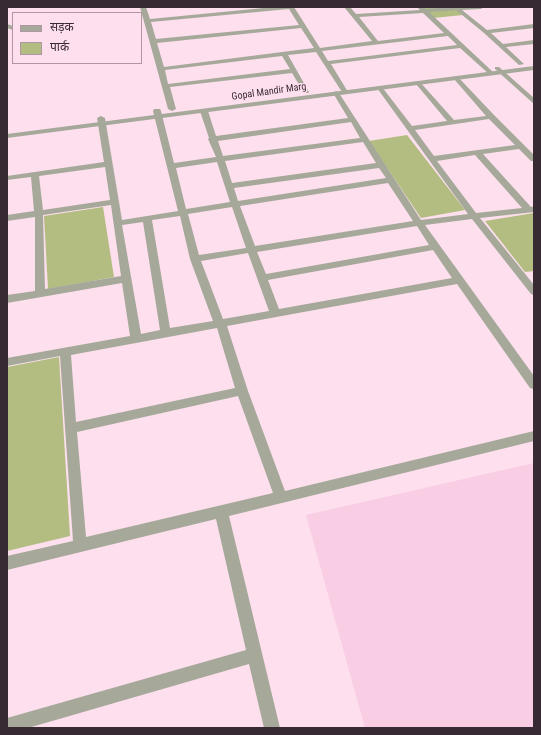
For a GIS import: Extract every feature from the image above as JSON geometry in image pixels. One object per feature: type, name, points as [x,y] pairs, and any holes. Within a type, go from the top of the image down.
[{"type":"street","points":[[143,7],[154,41],[164,86],[172,109]]},
{"type":"street","points":[[148,21],[291,7],[326,63],[341,91],[353,120],[390,180],[434,247],[534,385]]},
{"type":"street","points":[[347,7],[376,43]]},
{"type":"street","points":[[354,16],[421,9],[481,7]]},
{"type":"street","points":[[456,8],[486,32],[521,64]]},
{"type":"street","points":[[421,9],[489,71]]},
{"type":"street","points":[[374,21],[429,17]]},
{"type":"street","points":[[360,23],[367,22]]},
{"type":"street","points":[[154,41],[303,26]]},
{"type":"street","points":[[486,32],[534,26]]},
{"type":"street","points":[[160,69],[448,34]]},
{"type":"street","points":[[501,46],[534,42]]},
{"type":"street","points":[[326,63],[462,46]]},
{"type":"street","points":[[284,54],[306,92]]},
{"type":"street","name":"Gopal Mandir Marg","points":[[499,70],[521,64],[534,63]]},
{"type":"street","name":"Gopal Mandir Marg","points":[[7,130],[158,114],[204,111],[489,71],[534,68]]},
{"type":"street","points":[[499,70],[534,102]]},
{"type":"street","points":[[164,86],[293,71]]},
{"type":"street","name":"Gopal Mandir Marg","points":[[158,114],[172,109],[306,92],[380,88],[456,78],[489,71]]},
{"type":"street","points":[[456,78],[491,117],[534,159]]},
{"type":"street","points":[[418,83],[453,123]]},
{"type":"street","points":[[380,88],[474,216],[534,292]]},
{"type":"street","points":[[204,111],[219,160],[230,186],[235,204],[275,313]]},
{"type":"street","points":[[158,114],[195,259],[220,323],[242,391],[281,498]]},
{"type":"street","points":[[409,129],[491,117]]},
{"type":"street","points":[[212,139],[353,120]]},
{"type":"street","points":[[101,121],[136,338]]},
{"type":"street","name":"Gopal Mandir Marg","points":[[7,136],[101,121]]},
{"type":"street","points":[[171,166],[366,139]]},
{"type":"street","points":[[432,159],[521,146]]},
{"type":"street","points":[[477,152],[532,210]]},
{"type":"street","points":[[7,178],[108,164]]},
{"type":"street","points":[[230,186],[381,165]]},
{"type":"street","points":[[35,174],[39,214],[40,294]]},
{"type":"street","points":[[118,223],[390,180]]},
{"type":"street","points":[[7,218],[114,202]]},
{"type":"street","points":[[195,259],[419,223],[532,210]]},
{"type":"street","points":[[147,219],[166,333]]},
{"type":"street","points":[[262,278],[434,247]]},
{"type":"street","points":[[522,277],[534,275]]},
{"type":"street","points":[[7,299],[126,279]]},
{"type":"street","points":[[7,362],[459,280]]},
{"type":"street","points":[[65,351],[80,546]]},
{"type":"street","points":[[71,428],[242,391]]},
{"type":"street","points":[[7,563],[534,436]]},
{"type":"street","points":[[221,511],[272,728]]},
{"type":"street","points":[[7,726],[254,655]]},
{"type":"shaded area","points":[[534,463],[534,728],[365,728],[306,515]]},
{"type":"green space","points":[[421,7],[454,7],[463,15],[433,18]]},
{"type":"green space","points":[[407,135],[465,210],[421,218],[369,141]]},
{"type":"green space","points":[[103,207],[114,277],[48,289],[44,216]]},
{"type":"green space","points":[[534,213],[534,271],[525,272],[485,221]]},
{"type":"green space","points":[[59,357],[70,536],[7,551],[7,367]]}]
